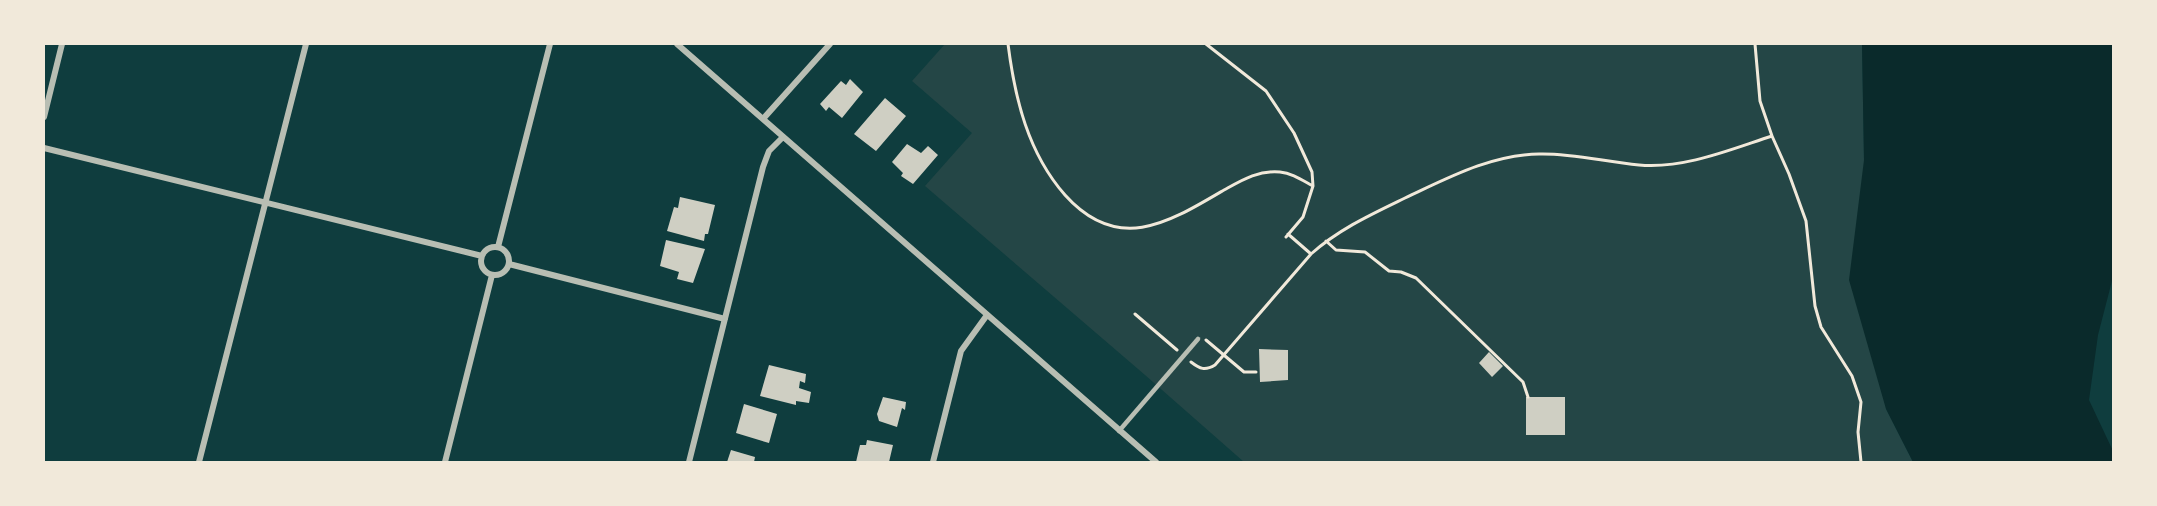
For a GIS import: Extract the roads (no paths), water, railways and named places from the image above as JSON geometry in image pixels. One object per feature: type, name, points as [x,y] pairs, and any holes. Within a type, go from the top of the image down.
[{"type":"street","points":[[44,117],[63,44]]},
{"type":"street","points":[[200,462],[306,44]]},
{"type":"street","points":[[498,247],[550,44]]},
{"type":"street","points":[[677,44],[1156,462]]},
{"type":"street","points":[[763,119],[830,44]]},
{"type":"street","points":[[689,462],[763,167],[769,151],[783,137]]},
{"type":"street","points":[[44,148],[482,256]]},
{"type":"street","points":[[498,247],[506,251],[510,264],[505,272],[492,275],[484,270],[482,256],[489,249],[498,247]]},
{"type":"street","points":[[510,264],[725,320]]},
{"type":"street","points":[[445,462],[492,275]]},
{"type":"street","points":[[933,462],[961,351],[987,315]]},
{"type":"lane","points":[[1119,431],[1200,338]]}]
